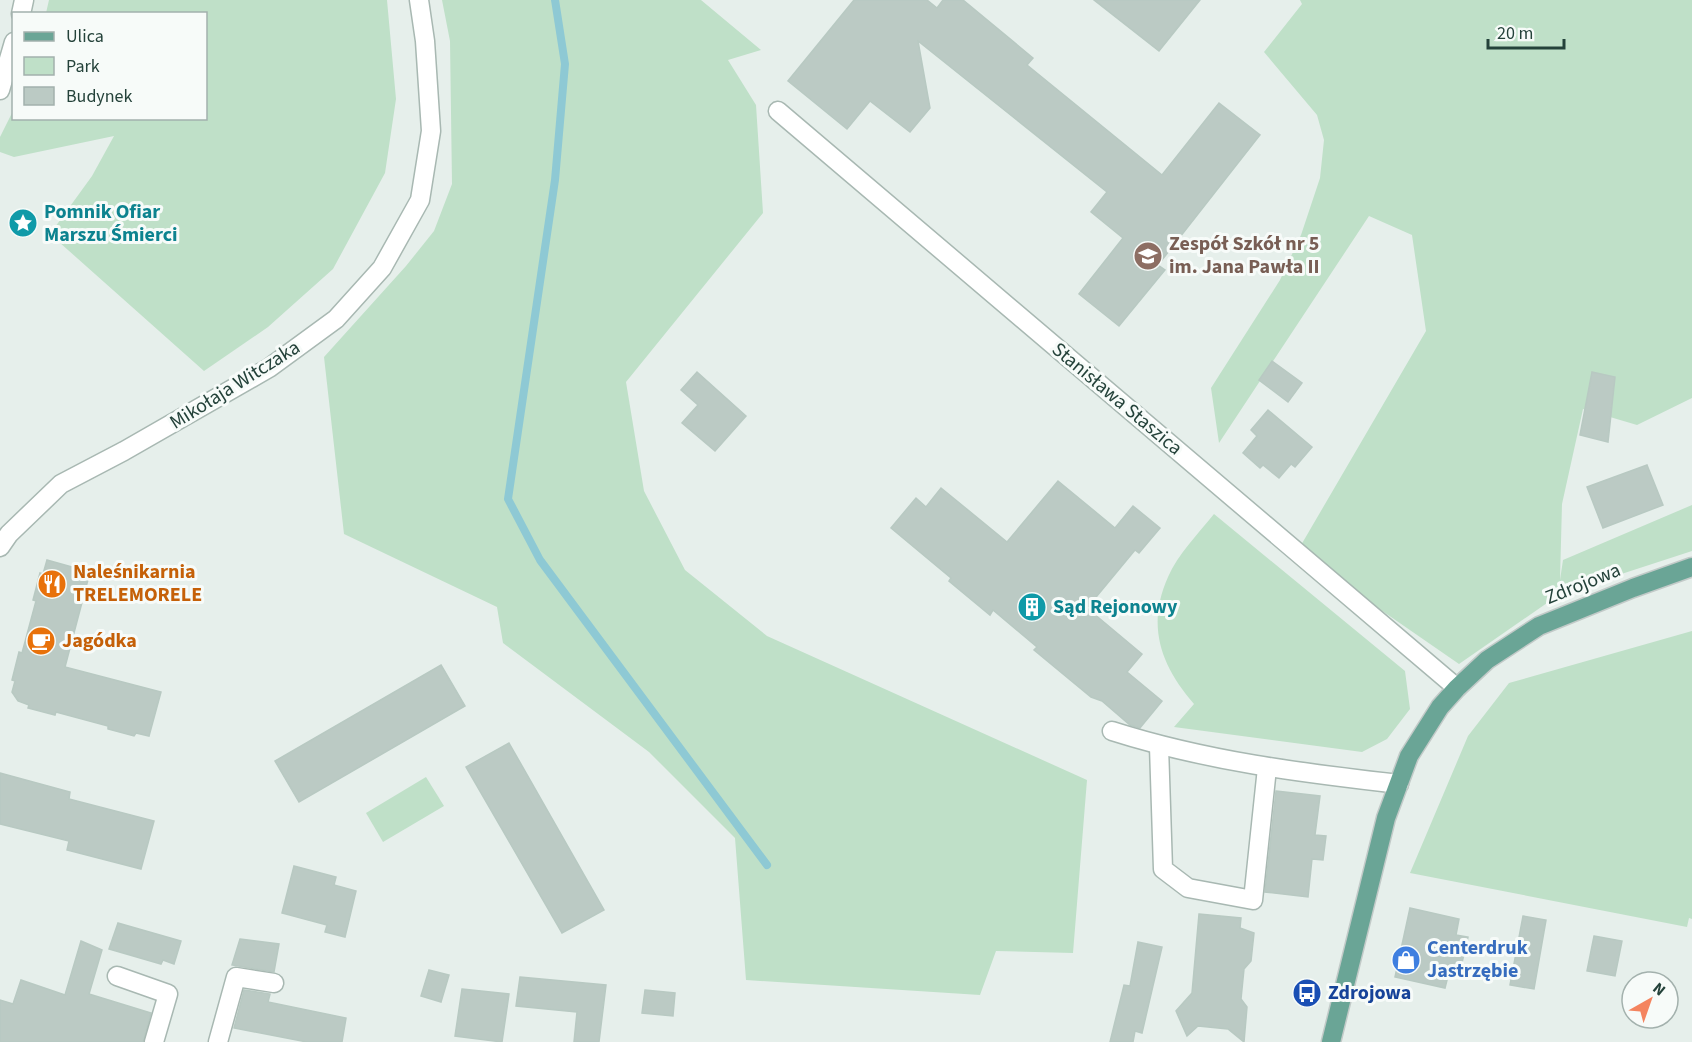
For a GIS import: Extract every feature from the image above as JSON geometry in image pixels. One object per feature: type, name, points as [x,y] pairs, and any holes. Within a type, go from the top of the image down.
[{"type":"main road","name":"Zdrojowa","points":[[1331,1042],[1386,818],[1409,756],[1440,707],[1456,688],[1487,660],[1539,626],[1692,567]]},
{"type":"street","name":"Mikołaja Witczaka","points":[[0,547],[9,534],[61,484],[124,451],[269,368],[336,319],[382,268],[420,200],[430,131],[426,41],[419,0]]},
{"type":"street","points":[[1,85],[12,49]]},
{"type":"street","name":"Stanisława Staszica","points":[[778,111],[1456,688]]},
{"type":"street","points":[[1112,731],[1159,746],[1267,768],[1399,784]]},
{"type":"street","points":[[1159,746],[1162,869],[1188,888],[1253,900],[1267,768]]},
{"type":"street","points":[[117,976],[168,994],[154,1042]]},
{"type":"street","points":[[218,1042],[236,977],[274,983]]},
{"type":"green space","points":[[49,0],[387,0],[396,99],[385,173],[333,269],[268,327],[204,371],[50,234],[92,176],[114,136],[14,157],[0,152],[0,137],[12,113],[12,120],[207,120],[207,12],[46,12]]},
{"type":"green space","points":[[442,0],[701,0],[761,50],[728,60],[756,105],[763,213],[626,382],[644,491],[685,570],[767,636],[1087,780],[1073,953],[996,951],[980,995],[746,980],[735,838],[649,752],[503,643],[497,607],[344,534],[324,357],[406,266],[434,231],[452,184],[450,41]]},
{"type":"green space","points":[[1300,0],[1692,0],[1692,398],[1637,425],[1583,409],[1562,504],[1560,580],[1563,560],[1692,505],[1692,551],[1560,594],[1459,664],[1297,552],[1426,331],[1412,235],[1369,216],[1219,443],[1211,388],[1280,280],[1301,235],[1320,178],[1324,140],[1317,115],[1264,52],[1302,4]]},
{"type":"green space","points":[[1214,514],[1405,671],[1410,709],[1387,739],[1362,752],[1174,727],[1194,704],[1173,675],[1160,645],[1158,612],[1161,595],[1177,560]]},
{"type":"green space","points":[[1692,631],[1692,919],[1689,918],[1687,927],[1410,873],[1468,736],[1509,683]]},
{"type":"green space","points":[[426,777],[444,806],[383,842],[366,813]]},
{"type":"building","points":[[854,0],[927,0],[937,8],[943,0],[963,0],[1033,58],[1027,65],[1162,175],[1219,103],[1260,135],[1158,265],[1165,270],[1119,326],[1079,294],[1123,238],[1091,212],[1107,192],[918,41],[930,108],[910,132],[870,101],[847,129],[788,81]]},
{"type":"building","points":[[1094,0],[1200,0],[1159,51]]},
{"type":"building","points":[[1272,361],[1302,383],[1288,402],[1259,380]]},
{"type":"building","points":[[697,372],[746,416],[715,451],[682,423],[698,405],[681,390]]},
{"type":"building","points":[[1592,372],[1615,377],[1608,442],[1580,435]]},
{"type":"building","points":[[1268,410],[1312,447],[1295,467],[1291,464],[1279,478],[1263,465],[1260,468],[1243,453],[1257,436],[1251,430]]},
{"type":"building","points":[[1647,465],[1663,505],[1603,528],[1587,487]]},
{"type":"building","name":"Sąd Rejonowy","points":[[1058,481],[1115,528],[1133,506],[1160,528],[1139,553],[1135,550],[1087,608],[1142,654],[1127,672],[1162,701],[1140,728],[1130,725],[1102,701],[1091,697],[1034,650],[1037,647],[993,610],[990,615],[949,581],[951,578],[891,528],[916,498],[926,507],[941,488],[1007,542]]},
{"type":"building","points":[[47,560],[90,572],[65,667],[161,692],[149,736],[136,733],[134,736],[108,729],[108,726],[56,712],[55,715],[28,708],[29,705],[18,701],[12,692],[15,681],[12,680],[19,652],[22,653],[36,601],[33,600],[40,573],[43,574]]},
{"type":"building","points":[[441,665],[465,706],[299,802],[275,761]]},
{"type":"building","points":[[509,743],[604,910],[562,933],[466,767]]},
{"type":"building","points":[[0,773],[70,792],[69,799],[154,821],[141,869],[67,850],[69,841],[0,824]]},
{"type":"building","points":[[1276,791],[1320,796],[1315,835],[1326,836],[1323,860],[1312,859],[1308,897],[1265,892]]},
{"type":"building","points":[[294,866],[336,877],[334,885],[356,891],[345,937],[325,932],[327,925],[282,913]]},
{"type":"building","points":[[1410,908],[1459,919],[1456,935],[1468,937],[1461,967],[1451,964],[1445,988],[1395,977]]},
{"type":"building","points":[[1199,914],[1241,918],[1240,928],[1254,933],[1251,961],[1244,969],[1241,999],[1247,1007],[1244,1042],[1228,1029],[1198,1026],[1187,1036],[1176,1011],[1192,993]]},
{"type":"building","points":[[1523,916],[1546,920],[1534,989],[1510,985]]},
{"type":"building","points":[[118,923],[181,941],[174,964],[163,960],[161,964],[109,949]]},
{"type":"building","points":[[1594,936],[1622,941],[1615,976],[1587,971]]},
{"type":"building","points":[[240,939],[279,944],[274,972],[232,965]]},
{"type":"building","points":[[81,941],[102,950],[89,994],[151,1013],[143,1042],[0,1042],[0,1000],[13,1004],[21,980],[65,995]]},
{"type":"building","points":[[1138,942],[1162,947],[1142,1033],[1135,1031],[1133,1042],[1110,1042],[1124,985],[1130,986]]},
{"type":"building","points":[[429,970],[449,975],[441,1002],[421,996]]},
{"type":"building","points":[[520,977],[606,985],[599,1042],[574,1042],[577,1012],[516,1006]]},
{"type":"building","points":[[462,989],[509,994],[502,1042],[455,1036]]},
{"type":"building","points":[[244,990],[270,994],[268,1002],[346,1018],[342,1042],[307,1042],[234,1028]]},
{"type":"building","points":[[645,990],[675,993],[673,1016],[642,1013]]},
{"type":"waterway","points":[[555,0],[565,64],[555,180],[508,499],[540,560],[767,865]]},
{"type":"place","name":"Pomnik Ofiar Marszu Śmierci","points":[[23,223]]},
{"type":"place","name":"Zespół Szkół nr 5 im. Jana Pawła II","points":[[1148,256]]},
{"type":"place","name":"Naleśnikarnia TRELEMORELE","points":[[52,584]]},
{"type":"place","name":"Sąd Rejonowy","points":[[1032,607]]},
{"type":"place","name":"Jagódka","points":[[41,641]]},
{"type":"place","name":"Centerdruk Jastrzębie","points":[[1406,960]]},
{"type":"place","name":"Zdrojowa","points":[[1307,993]]}]
